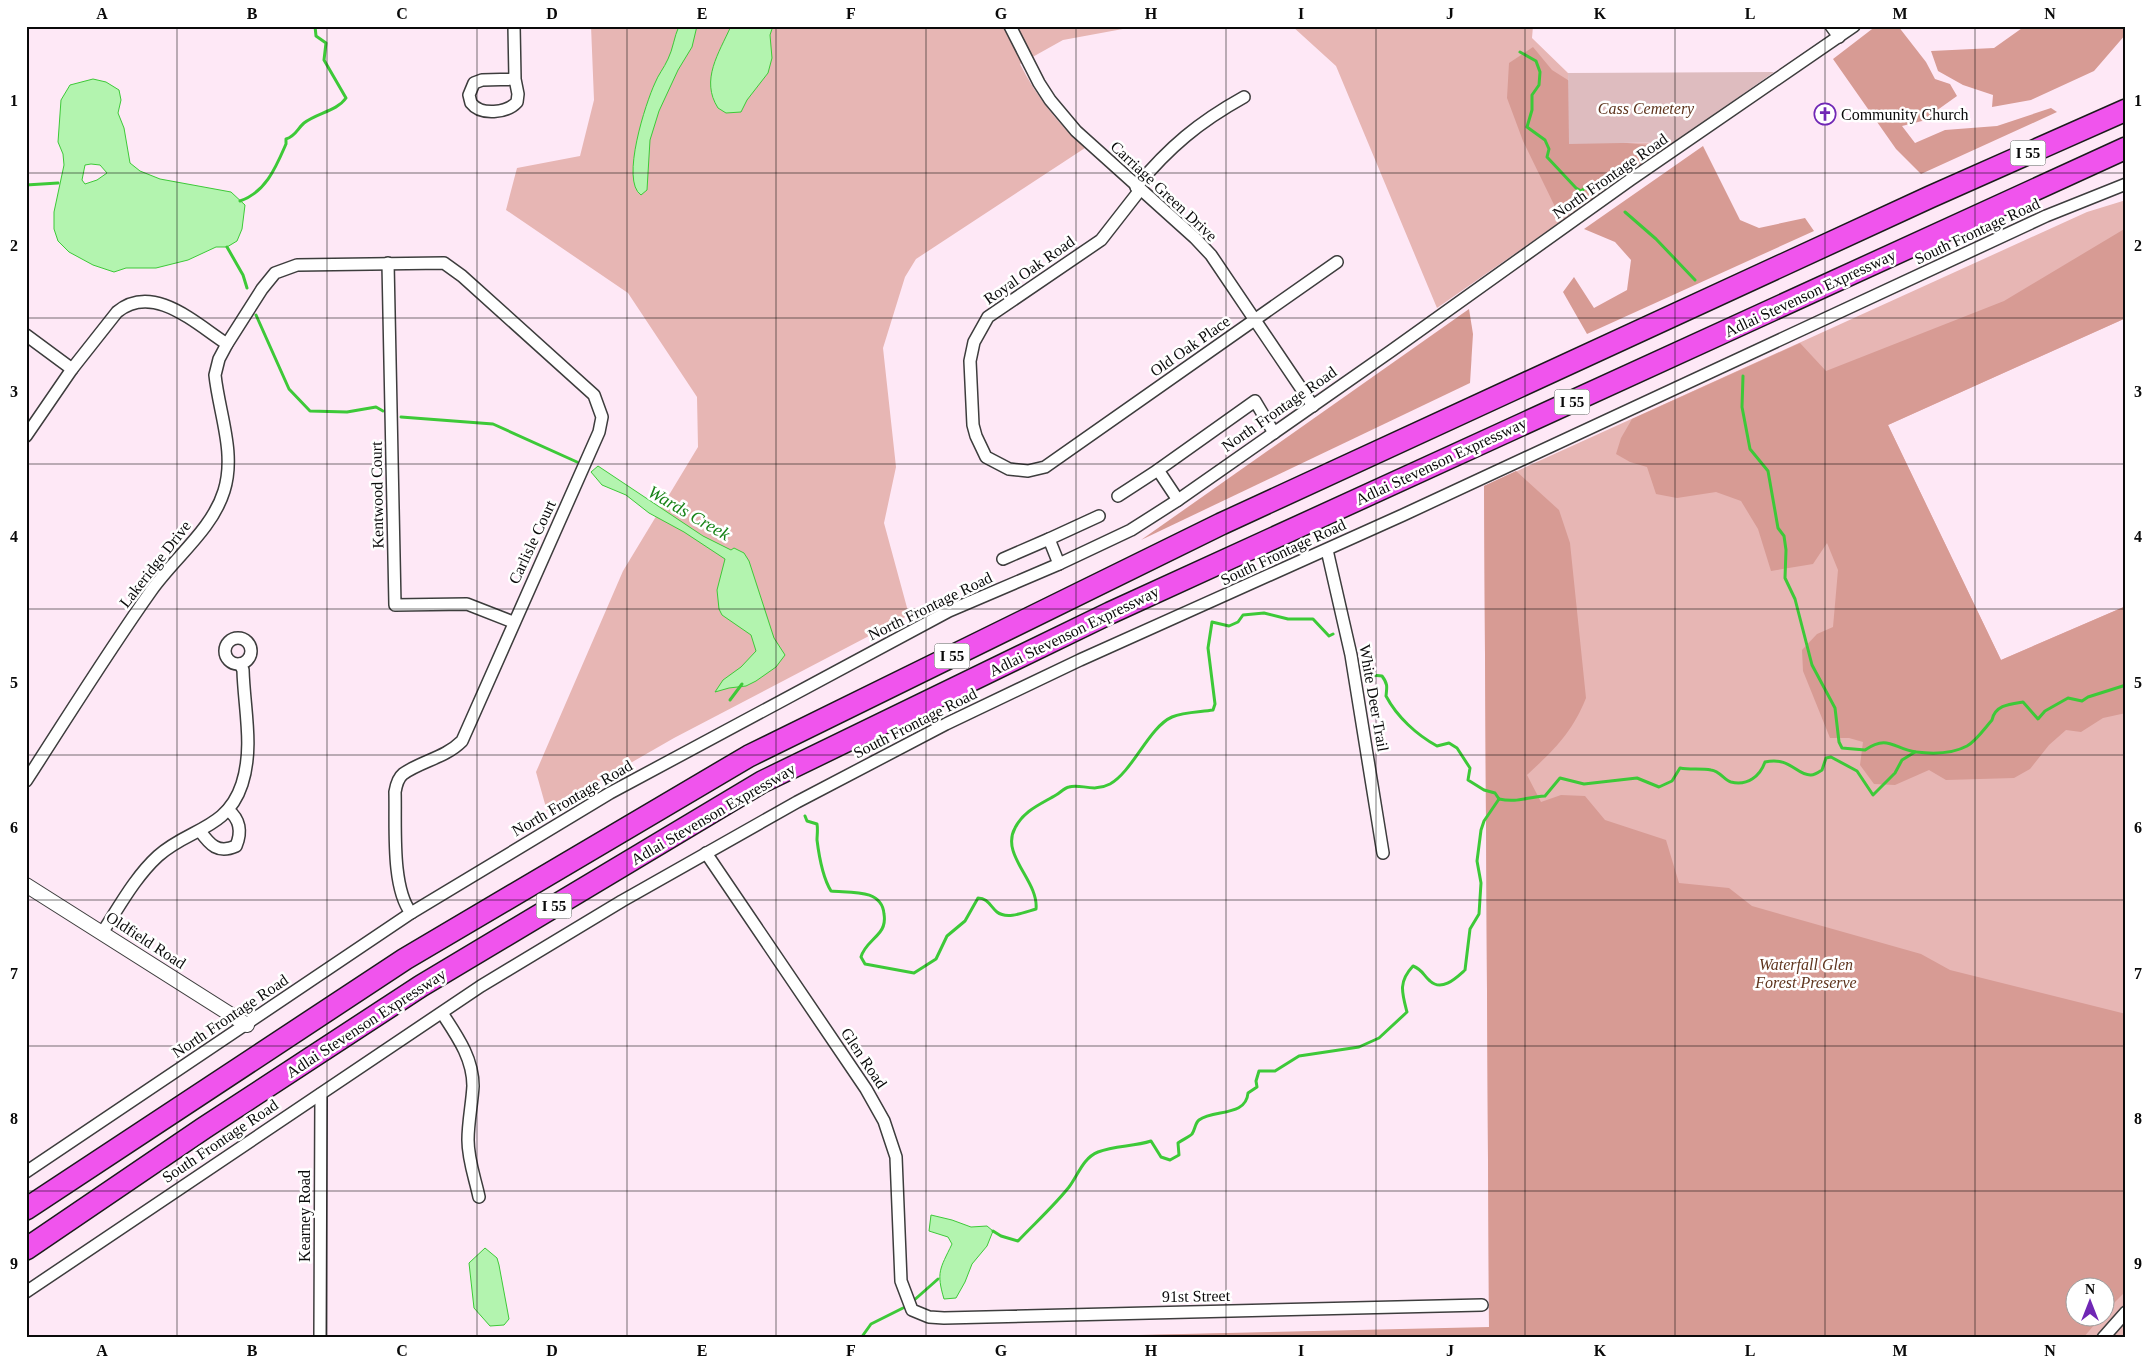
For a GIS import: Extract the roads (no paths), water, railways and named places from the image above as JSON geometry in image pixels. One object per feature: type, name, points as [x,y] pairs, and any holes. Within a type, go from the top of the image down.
[{"type":"highway","points":[[2063,138],[2126,98]]},
{"type":"highway","name":"Adlai Stevenson Expressway","points":[[26,1210],[405,959],[749,756],[1221,524],[1921,201],[2126,110]]},
{"type":"highway","name":"Adlai Stevenson Expressway","points":[[26,1249],[204,1128],[421,986],[762,782],[1110,613],[2126,148]]},
{"type":"highway","points":[[2033,190],[2126,162]]},
{"type":"street","points":[[514,26],[515,79]]},
{"type":"street","name":"Carriage Green Drive","points":[[1010,26],[1050,100],[1076,131],[1195,238],[1210,255],[1313,406]]},
{"type":"street","points":[[1831,26],[1839,37]]},
{"type":"street","name":"North Frontage Road","points":[[26,1172],[411,913],[610,793],[949,611],[1059,564],[1131,530],[1178,500],[1313,406],[1630,180],[1854,26]]},
{"type":"street","name":"Royal Oak Road","points":[[1063,456],[1045,467],[1028,471],[1009,469],[986,457],[976,436],[973,424],[970,361],[974,342],[988,317],[1101,240],[1157,161],[1181,138],[1214,114],[1244,97]]},
{"type":"street","name":"South Frontage Road","points":[[26,1292],[442,1013],[614,906],[793,804],[946,724],[1080,660],[1327,550],[2046,216],[2126,184]]},
{"type":"street","name":"Carlisle Court","points":[[227,344],[275,273],[297,264],[438,262],[452,269],[594,395],[601,409],[602,423],[599,432],[513,622],[462,741],[453,750],[404,774],[397,783],[395,792],[398,879],[404,903],[411,913]]},
{"type":"street","name":"Old Oak Place","points":[[1063,456],[1337,262]]},
{"type":"street","name":"Kentwood Court","points":[[388,263],[395,605],[467,604],[513,622]]},
{"type":"street","points":[[26,436],[72,370],[117,312],[125,305],[140,300],[168,307],[227,344]]},
{"type":"street","points":[[26,335],[72,370]]},
{"type":"street","name":"Lakeridge Drive","points":[[26,782],[136,612],[164,574],[212,516],[221,500],[228,475],[228,451],[215,375],[219,359],[227,344]]},
{"type":"street","points":[[1118,496],[1255,401],[1274,433]]},
{"type":"street","points":[[1158,470],[1178,500]]},
{"type":"street","points":[[1004,559],[1099,516]]},
{"type":"street","points":[[1049,539],[1059,564]]},
{"type":"street","name":"White Deer Trail","points":[[1327,550],[1351,655],[1383,853]]},
{"type":"street","points":[[102,933],[142,873],[157,856],[180,840],[200,831],[221,817],[228,810],[242,783],[248,757],[243,670],[240,664]]},
{"type":"street","points":[[200,831],[207,841],[220,850],[236,846],[240,828],[237,820],[228,810]]},
{"type":"street","name":"Glen Road","points":[[706,853],[866,1089],[884,1121],[893,1145],[898,1169],[901,1281],[912,1310]]},
{"type":"street","name":"Oldfield Road","points":[[26,885],[247,1025]]},
{"type":"street","points":[[442,1013],[463,1046],[470,1064],[473,1084],[468,1134],[469,1155],[479,1197]]},
{"type":"street","name":"Kearney Road","points":[[320,1338],[321,1094]]},
{"type":"street","name":"91st Street","points":[[912,1310],[929,1316],[944,1318],[1482,1305]]},
{"type":"street","points":[[2103,1338],[2126,1312]]},
{"type":"waterway","name":"Wards Creek","points":[[240,201],[257,192],[269,178],[286,144],[286,139],[294,134],[304,123],[332,109],[346,98],[324,60],[326,43],[316,36],[315,26]]},
{"type":"waterway","points":[[1520,52],[1536,61],[1540,72],[1539,85],[1532,95],[1532,110],[1527,127],[1545,140],[1549,149],[1547,157],[1576,188],[1581,191],[1589,185],[1593,187]]},
{"type":"waterway","name":"Wards Creek","points":[[26,185],[58,183]]},
{"type":"waterway","points":[[1625,212],[1656,239],[1695,280]]},
{"type":"waterway","name":"Wards Creek","points":[[227,247],[243,275],[247,288]]},
{"type":"waterway","name":"Wards Creek","points":[[256,315],[289,389],[310,411],[347,412],[376,407],[383,411]]},
{"type":"waterway","points":[[1743,376],[1742,407],[1750,449],[1768,471],[1778,528],[1784,536],[1786,550],[1785,578],[1795,599],[1812,665],[1835,708],[1839,742],[1842,748],[1865,750],[1873,745],[1885,743],[1916,752],[1955,751],[1974,741],[1992,720],[1996,711],[2004,706],[2023,702],[2038,719],[2045,711],[2068,698],[2082,701],[2088,697],[2126,685]]},
{"type":"waterway","name":"Wards Creek","points":[[401,417],[493,424],[577,462]]},
{"type":"waterway","name":"Wards Creek","points":[[805,816],[807,821],[817,824],[820,860],[831,891],[855,892],[871,896],[882,906],[883,926],[862,953],[861,957],[865,964],[914,973],[936,959],[947,936],[965,921],[978,898],[984,899],[997,912],[1006,915],[1016,915],[1036,909],[1032,888],[1012,848],[1015,828],[1028,812],[1067,788],[1073,786],[1098,788],[1110,784],[1126,769],[1148,739],[1164,722],[1181,714],[1213,710],[1215,704],[1208,648],[1212,622],[1229,626],[1238,622],[1243,615],[1264,613],[1288,619],[1313,619],[1329,636],[1333,634]]},
{"type":"waterway","name":"Wards Creek","points":[[1365,665],[1372,675],[1382,676],[1387,686],[1386,696],[1408,725],[1437,746],[1449,743],[1457,748],[1470,768],[1468,780],[1484,790],[1495,793],[1499,799]]},
{"type":"waterway","name":"Wards Creek","points":[[730,700],[742,684]]},
{"type":"waterway","points":[[1499,799],[1517,800],[1545,796],[1560,778],[1584,784],[1637,778],[1659,787],[1672,781],[1680,768],[1707,769],[1714,771],[1731,782],[1743,783],[1757,776],[1765,762],[1774,761],[1787,764],[1801,773],[1812,775],[1822,770],[1826,758],[1831,757],[1857,771],[1873,795],[1895,773],[1902,760],[1915,752]]},
{"type":"waterway","points":[[993,1231],[1001,1236],[1018,1241],[1063,1194],[1088,1158],[1098,1152],[1151,1141],[1161,1157],[1170,1160],[1179,1155],[1178,1143],[1192,1134],[1199,1120],[1242,1106],[1246,1101],[1248,1093],[1257,1087],[1256,1081],[1259,1071],[1275,1071],[1299,1056],[1359,1047],[1379,1038],[1407,1012],[1402,988],[1405,977],[1413,966],[1435,984],[1449,983],[1457,977],[1465,970],[1470,929],[1479,914],[1481,883],[1477,861],[1481,830],[1484,821],[1499,799]]},
{"type":"waterway","points":[[912,1302],[938,1279]]},
{"type":"waterway","points":[[861,1338],[871,1324],[903,1308]]},
{"type":"place","name":"Community Church","points":[[1825,114]]},
{"type":"park label","name":"Cass Cemetery","points":[[1646,108]]},
{"type":"park label","name":"Waterfall Glen Forest Preserve","points":[[1806,973]]}]
